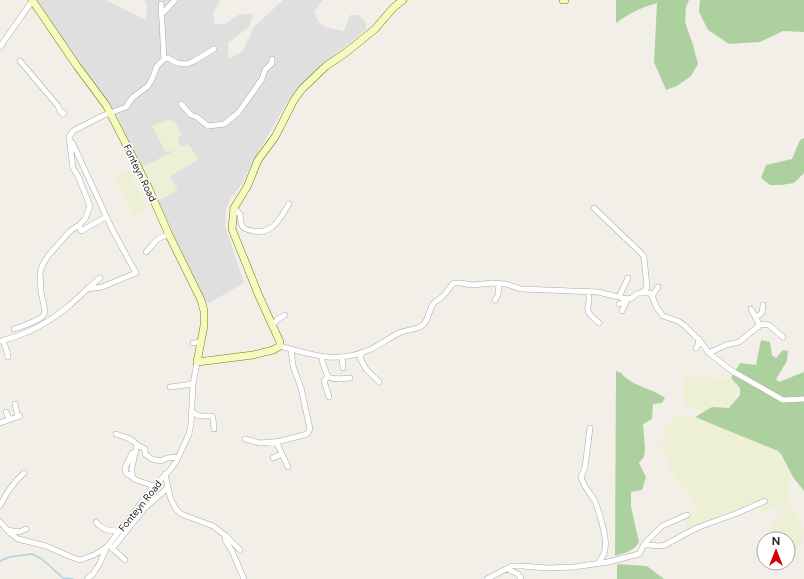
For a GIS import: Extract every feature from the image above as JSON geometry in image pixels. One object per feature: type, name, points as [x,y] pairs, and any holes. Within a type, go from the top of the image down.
[{"type":"street","points":[[0,47],[32,0]]},
{"type":"street","name":"Fonteyn Road","points":[[32,0],[111,113],[201,300],[204,311],[204,326],[193,384],[192,412],[189,434],[170,470],[154,486],[106,548],[100,562],[89,578]]},
{"type":"street","points":[[161,15],[175,0]]},
{"type":"street","points":[[280,346],[280,342],[259,296],[232,229],[234,208],[246,187],[258,160],[275,137],[294,100],[302,89],[326,66],[344,54],[375,29],[393,8],[403,0]]},
{"type":"street","points":[[161,4],[164,59]]},
{"type":"street","points":[[14,329],[43,316],[45,311],[40,272],[43,264],[70,231],[79,225],[85,218],[90,206],[78,176],[73,168],[70,137],[73,132],[102,116],[126,107],[132,98],[148,86],[157,66],[164,59],[168,58],[177,63],[187,64],[214,49]]},
{"type":"street","points":[[181,104],[191,115],[197,117],[208,126],[224,124],[238,113],[262,78],[265,70],[272,63],[272,59]]},
{"type":"street","points":[[20,61],[58,106],[60,111],[63,114],[64,113]]},
{"type":"street","points":[[70,137],[106,217],[136,273],[102,287],[87,289]]},
{"type":"street","points":[[234,208],[240,214],[240,224],[246,230],[259,232],[266,231],[275,224],[289,204]]},
{"type":"street","points":[[594,208],[642,254],[644,258],[647,287],[641,293]]},
{"type":"street","points":[[79,225],[81,231],[106,217]]},
{"type":"street","points":[[146,252],[156,240],[169,235]]},
{"type":"street","points":[[8,357],[7,349],[3,340],[23,334],[42,324],[69,305],[100,278]]},
{"type":"street","points":[[619,297],[628,278]]},
{"type":"street","points":[[197,362],[253,355],[273,350],[280,346],[322,357],[342,357],[370,350],[400,332],[416,329],[423,325],[432,306],[454,283],[472,285],[492,283],[506,284],[521,289],[598,292],[619,297],[626,301]]},
{"type":"street","points":[[495,300],[499,291],[499,284]]},
{"type":"street","points":[[652,296],[658,287]]},
{"type":"street","points":[[587,291],[590,296],[588,311],[600,323]]},
{"type":"street","points":[[619,304],[632,298],[638,293],[650,293],[662,316],[685,326],[699,340],[709,354],[732,371],[783,400],[804,399]]},
{"type":"street","points":[[622,311],[626,301]]},
{"type":"street","points":[[756,317],[762,313],[763,305]]},
{"type":"street","points":[[751,309],[758,322],[758,327]]},
{"type":"street","points":[[272,326],[278,319],[285,315]]},
{"type":"street","points":[[709,354],[726,344],[739,342],[761,324],[769,325],[782,337]]},
{"type":"street","points":[[696,348],[699,340]]},
{"type":"street","points":[[193,343],[201,342]]},
{"type":"street","points":[[245,439],[260,443],[276,441],[307,434],[310,429],[301,388],[293,366],[291,349]]},
{"type":"street","points":[[362,352],[360,358],[366,369],[379,382]]},
{"type":"street","points":[[322,357],[328,377]]},
{"type":"street","points":[[342,357],[343,368]]},
{"type":"street","points":[[328,377],[340,379],[350,378]]},
{"type":"street","points":[[328,377],[324,380],[328,397]]},
{"type":"street","points":[[170,387],[193,384]]},
{"type":"street","points":[[0,423],[19,417],[15,404]]},
{"type":"street","points":[[6,412],[9,419]]},
{"type":"street","points":[[192,412],[199,416],[212,416],[214,429]]},
{"type":"street","points":[[590,428],[585,467],[581,477],[596,503],[604,530],[605,552],[602,559],[598,563]]},
{"type":"street","points":[[116,434],[129,438],[137,445],[145,449],[145,454],[152,460],[161,461],[166,458],[178,457]]},
{"type":"street","points":[[276,441],[288,467]]},
{"type":"street","points":[[132,477],[132,467],[137,445]]},
{"type":"street","points":[[132,453],[125,468],[126,473],[136,480],[154,486]]},
{"type":"street","points":[[273,458],[281,454]]},
{"type":"street","points":[[0,506],[11,487],[24,473]]},
{"type":"street","points":[[166,474],[170,497],[176,509],[181,514],[213,526],[240,550]]},
{"type":"street","points":[[0,522],[18,539],[46,546],[80,560],[94,555],[108,547],[168,486]]},
{"type":"street","points":[[645,543],[649,545],[665,545],[699,527],[765,501]]},
{"type":"street","points":[[489,579],[512,566],[547,568],[574,567],[608,562],[639,554],[645,543],[662,526],[687,515]]},
{"type":"street","points":[[96,522],[99,526],[105,529],[120,531]]},
{"type":"street","points":[[7,530],[20,532],[26,529]]},
{"type":"street","points":[[226,536],[225,540],[232,551],[244,579]]},
{"type":"street","points":[[108,547],[125,560]]},
{"type":"street","points":[[507,569],[518,574],[521,579]]},
{"type":"shaded area","points":[[37,0],[106,0],[146,20],[147,6],[145,0],[220,0],[213,13],[215,24],[225,24],[238,15],[253,13],[249,27],[228,43],[228,59],[243,51],[254,27],[283,0],[323,0],[314,11],[318,21],[325,27],[344,31],[350,15],[358,15],[366,22],[366,29],[330,59],[289,99],[240,187],[230,199],[226,210],[225,225],[244,283],[207,304],[117,116]]},
{"type":"green space","points":[[616,0],[689,0],[686,7],[685,22],[698,64],[691,76],[677,86],[666,90],[654,62],[657,3],[635,11],[616,23]]},
{"type":"green space","points":[[700,0],[804,0],[804,32],[783,31],[760,42],[729,44],[708,30],[699,12]]},
{"type":"green space","points":[[168,120],[174,121],[182,134],[177,138],[181,147],[188,144],[198,159],[170,177],[178,190],[159,200],[143,167],[180,148],[166,153],[152,126]]},
{"type":"green space","points":[[804,138],[804,173],[794,183],[770,185],[761,178],[766,165],[792,159],[800,140]]},
{"type":"green space","points":[[128,169],[149,211],[133,215],[114,176]]},
{"type":"green space","points":[[761,340],[770,342],[772,355],[776,358],[783,350],[788,351],[787,361],[776,379],[779,382],[804,372],[804,491],[793,477],[778,451],[695,417],[712,407],[729,408],[740,395],[740,388],[731,378],[740,363],[756,365]]},
{"type":"green space","points":[[616,371],[631,381],[656,392],[665,398],[662,403],[653,404],[652,419],[643,424],[645,449],[644,457],[639,463],[646,477],[642,490],[631,492],[631,507],[639,542],[632,550],[615,556]]},
{"type":"green space","points":[[681,373],[740,382],[732,405],[721,410],[702,411],[691,409],[685,405]]},
{"type":"green space","points":[[677,413],[734,431],[779,453],[790,475],[789,506],[802,523],[804,532],[801,545],[796,549],[796,531],[769,531],[779,514],[779,509],[774,508],[764,510],[740,508],[689,530],[683,520],[697,506],[671,472],[667,459],[658,444],[669,442],[663,431]]},
{"type":"green space","points":[[617,564],[647,566],[664,579],[617,579]]},
{"type":"waterway","points":[[0,561],[9,557],[32,554],[42,559],[63,578],[73,579]]}]
